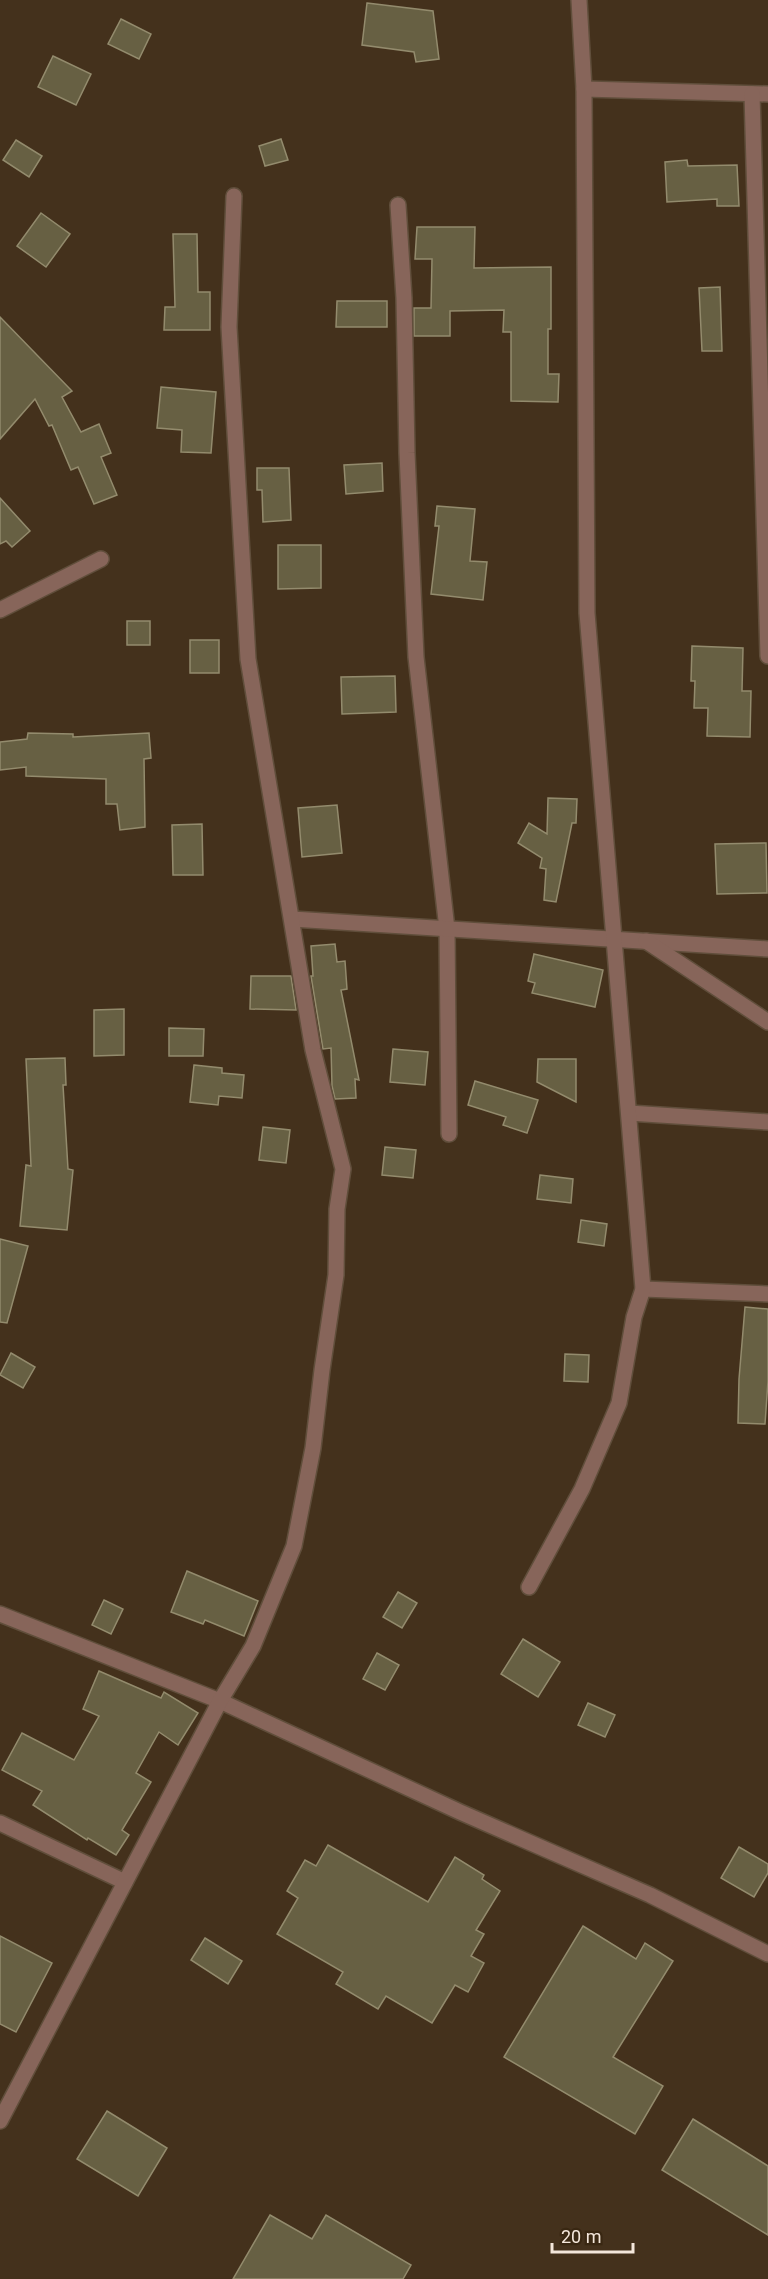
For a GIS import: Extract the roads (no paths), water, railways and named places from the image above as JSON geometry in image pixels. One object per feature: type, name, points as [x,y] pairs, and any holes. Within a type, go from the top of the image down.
[{"type":"street","points":[[529,1587],[582,1488],[619,1403],[634,1317],[643,1289],[586,613],[584,89],[579,0]]},
{"type":"street","points":[[584,89],[760,94],[768,656]]},
{"type":"street","points":[[0,2121],[220,1701],[253,1646],[294,1546],[314,1448],[322,1370],[336,1275],[337,1209],[343,1169],[313,1050],[248,659],[229,327],[234,196]]},
{"type":"street","points":[[398,205],[404,298],[407,453],[416,657],[447,929],[449,1134]]},
{"type":"street","points":[[0,610],[101,559]]},
{"type":"street","points":[[292,919],[768,949]]},
{"type":"street","points":[[646,941],[768,1022]]},
{"type":"street","points":[[629,1113],[768,1122]]},
{"type":"street","points":[[643,1289],[768,1294]]},
{"type":"street","points":[[0,1614],[220,1701],[460,1812],[650,1894],[768,1954]]},
{"type":"street","points":[[0,1823],[125,1882]]}]
